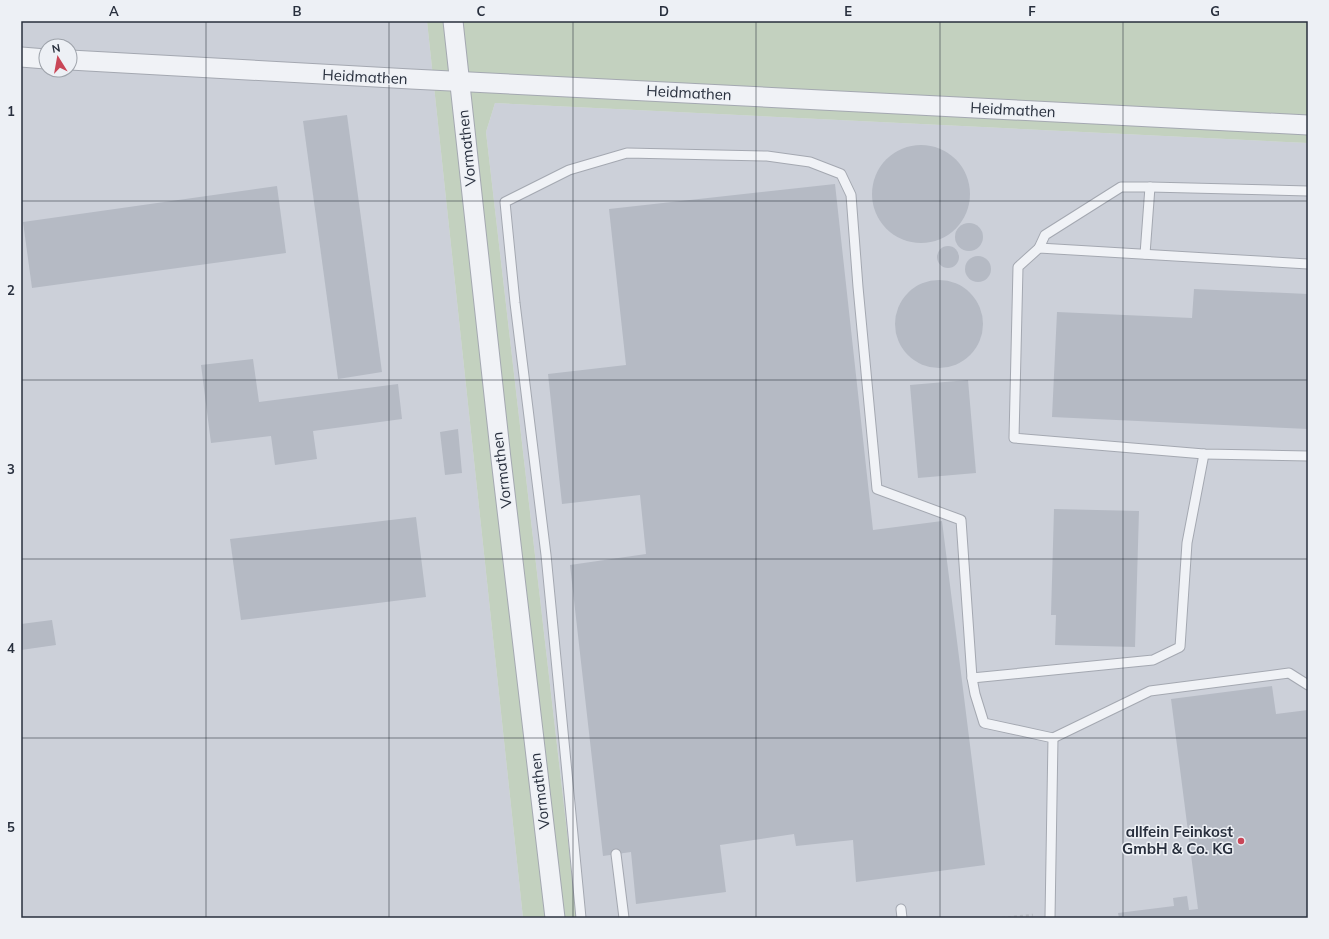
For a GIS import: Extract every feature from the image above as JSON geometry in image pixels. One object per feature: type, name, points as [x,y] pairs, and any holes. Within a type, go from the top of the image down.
[{"type":"street","name":"Vormathen","points":[[453,21],[501,459],[555,918]]},
{"type":"street","points":[[21,57],[38,58]]},
{"type":"street","name":"Heidmathen","points":[[78,60],[1308,125]]},
{"type":"lane","points":[[582,918],[546,555],[516,311],[505,202],[569,170],[627,153],[767,156],[810,162],[841,174],[851,195],[877,489],[961,520],[972,678],[975,694],[984,723],[1053,738],[1150,691],[1288,673],[1308,685]]},
{"type":"lane","points":[[1145,254],[1150,187]]},
{"type":"lane","points":[[1308,191],[1150,187],[1121,188],[1045,235],[1039,248],[1018,266],[1014,438],[1204,454],[1308,456]]},
{"type":"lane","points":[[1039,248],[1308,264]]},
{"type":"lane","points":[[972,678],[1153,660],[1180,647],[1187,543],[1204,454]]},
{"type":"lane","points":[[1050,916],[1053,738]]},
{"type":"lane","points":[[616,854],[624,918]]},
{"type":"path","points":[[1002,918],[1050,916]]},
{"type":"shaded area","points":[[21,21],[427,21],[523,918],[21,918]]},
{"type":"shaded area","points":[[495,103],[1308,143],[1308,918],[577,918],[486,132]]},
{"type":"green space","points":[[427,21],[1308,21],[1308,143],[495,103],[486,132],[577,918],[523,918]]},
{"type":"building","points":[[347,115],[382,372],[338,379],[303,121]]},
{"type":"building","points":[[921,145],[940,149],[955,160],[966,175],[970,194],[966,213],[955,228],[940,239],[921,243],[902,239],[887,228],[876,213],[872,194],[876,175],[887,160],[902,149]]},
{"type":"building","points":[[835,184],[873,530],[942,521],[985,865],[856,882],[853,840],[796,846],[794,834],[720,845],[726,892],[636,904],[631,852],[603,856],[570,565],[646,554],[640,495],[562,504],[548,374],[626,365],[609,209]]},
{"type":"building","points":[[277,186],[286,253],[32,288],[23,222]]},
{"type":"building","points":[[969,223],[979,227],[983,237],[979,247],[969,251],[959,247],[955,237],[959,227]]},
{"type":"building","points":[[948,246],[956,249],[959,257],[956,265],[948,268],[940,265],[937,257],[940,249]]},
{"type":"building","points":[[978,256],[987,260],[991,269],[987,278],[978,282],[969,278],[965,269],[969,260]]},
{"type":"building","points":[[939,280],[956,284],[970,293],[979,307],[983,324],[979,341],[970,355],[956,364],[939,368],[922,364],[908,355],[899,341],[895,324],[899,307],[908,293],[922,284]]},
{"type":"building","points":[[1194,289],[1308,294],[1308,429],[1052,417],[1057,312],[1192,318]]},
{"type":"building","points":[[253,359],[259,402],[398,384],[402,419],[313,431],[317,459],[275,465],[271,436],[211,443],[201,365]]},
{"type":"building","points":[[968,380],[976,473],[918,478],[910,385]]},
{"type":"building","points":[[458,429],[462,473],[445,475],[440,432]]},
{"type":"building","points":[[1054,509],[1139,511],[1135,647],[1055,645],[1056,615],[1051,615]]},
{"type":"building","points":[[416,517],[426,597],[241,620],[230,539]]},
{"type":"building","points":[[52,620],[56,645],[21,650],[21,624]]},
{"type":"building","name":"allfein Feinkost GmbH & Co. KG","points":[[1272,686],[1276,714],[1308,710],[1308,918],[1119,918],[1118,913],[1174,906],[1173,898],[1187,896],[1189,910],[1198,909],[1171,699]]},
{"type":"place","name":"allfein Feinkost GmbH & Co. KG","points":[[1241,841]]}]
